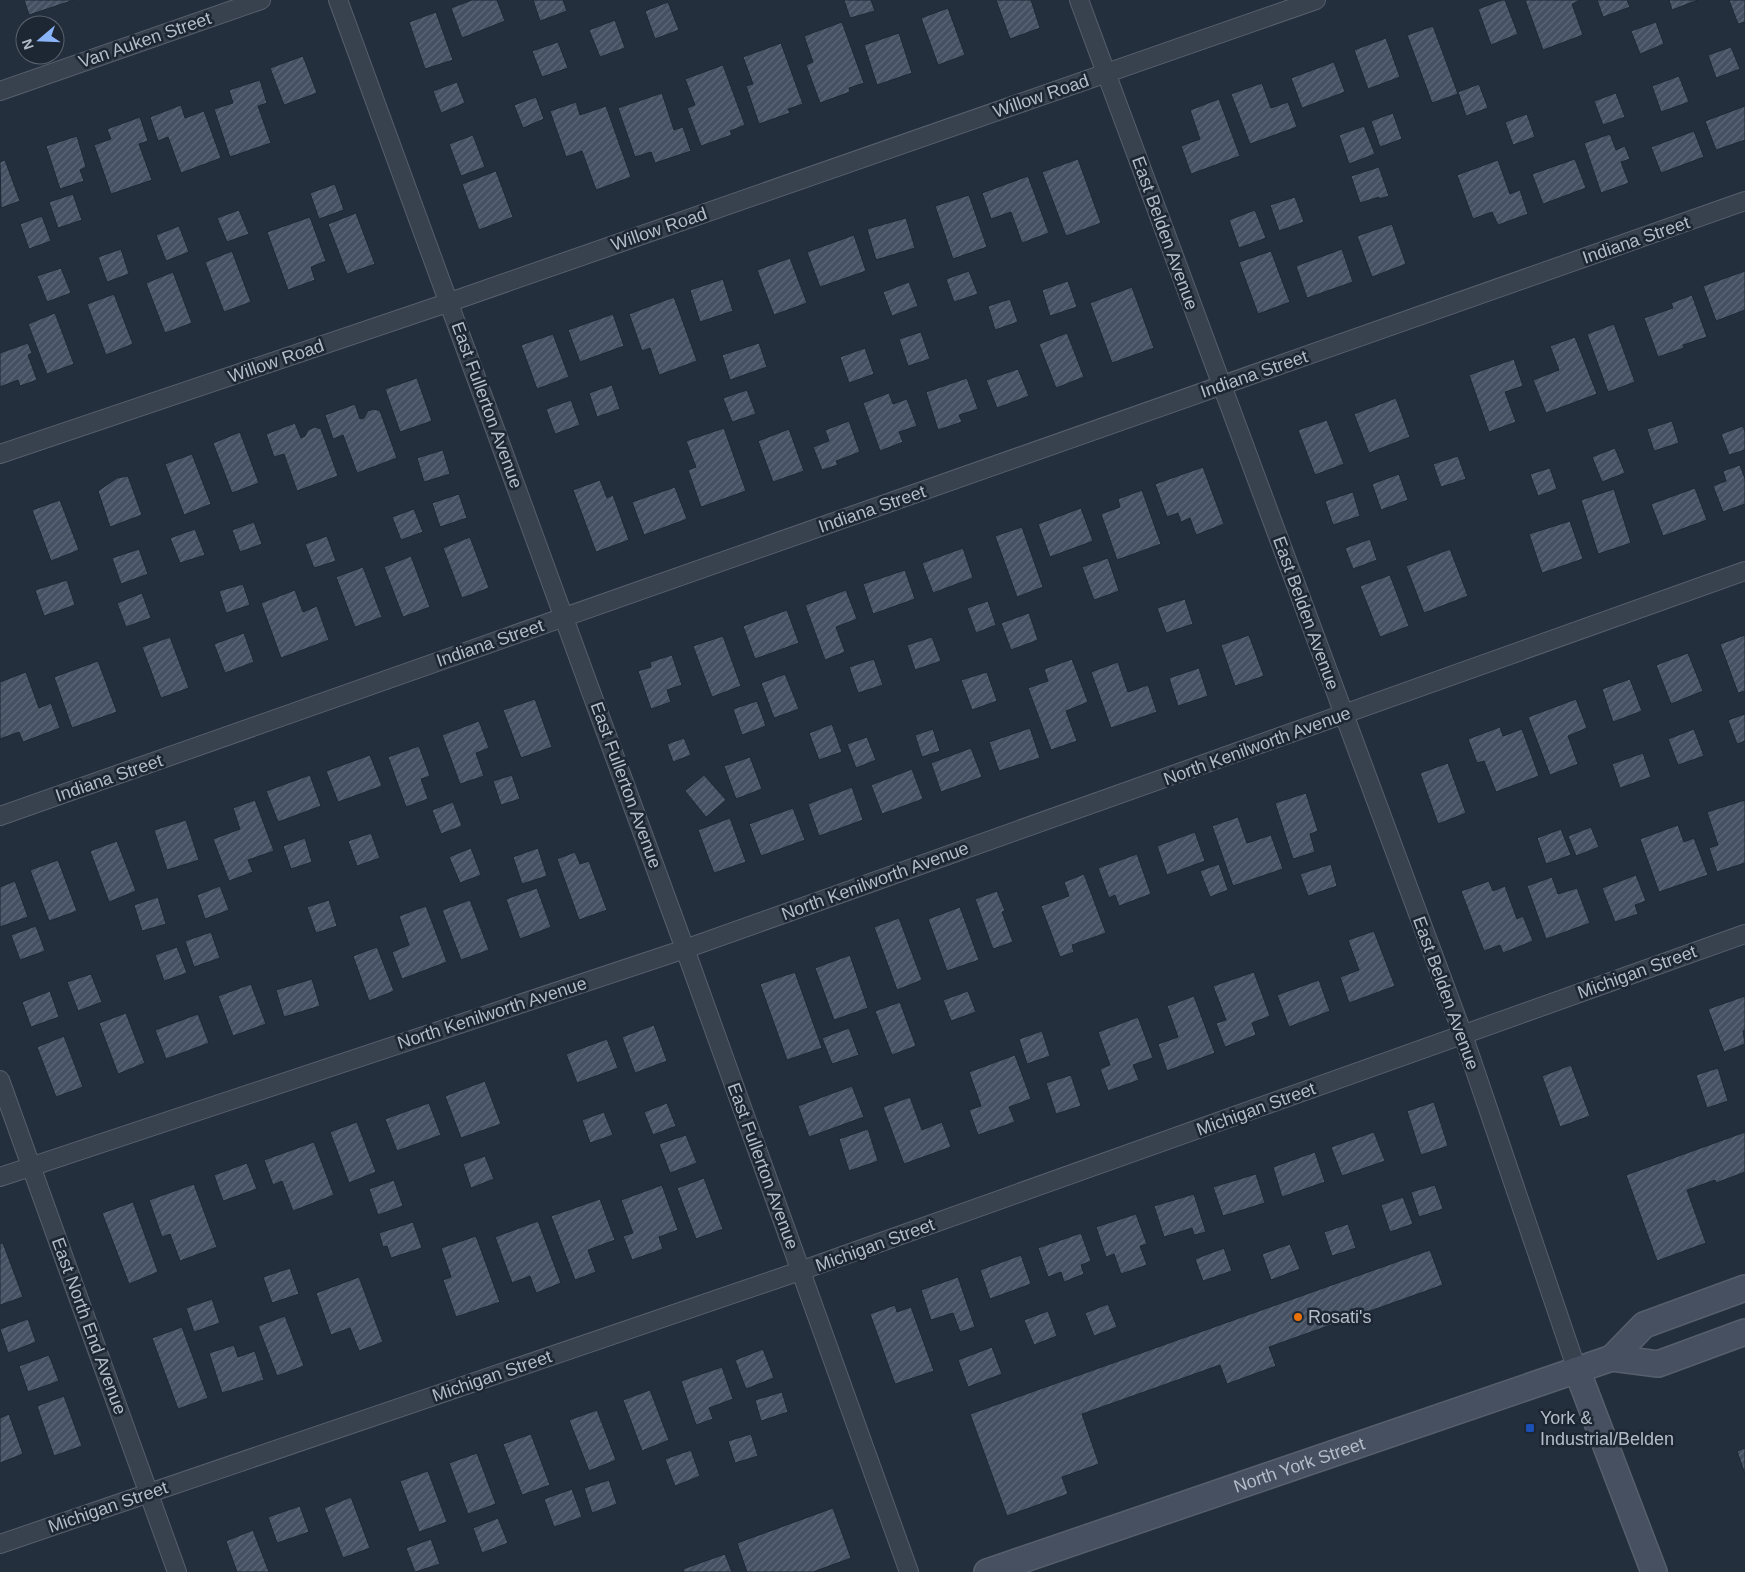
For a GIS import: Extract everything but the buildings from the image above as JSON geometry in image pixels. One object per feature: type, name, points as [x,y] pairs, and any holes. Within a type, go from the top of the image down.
[{"type":"main road","name":"North York Street","points":[[1612,1358],[1644,1325],[1745,1288]]},
{"type":"main road","name":"North York Street","points":[[986,1572],[1612,1358],[1658,1364],[1745,1332]]},
{"type":"main road","points":[[1577,1370],[1654,1572]]},
{"type":"street","name":"Van Auken Street","points":[[0,90],[261,0]]},
{"type":"street","name":"East Fullerton Avenue","points":[[338,0],[450,302],[909,1572]]},
{"type":"street","name":"East Belden Avenue","points":[[1079,0],[1463,1035],[1577,1370]]},
{"type":"street","name":"Willow Road","points":[[0,454],[450,302],[1316,0]]},
{"type":"street","name":"Indiana Street","points":[[0,816],[1745,202]]},
{"type":"street","name":"North Kenilworth Avenue","points":[[0,1177],[685,949],[1344,715],[1745,570]]},
{"type":"street","name":"Michigan Street","points":[[0,1544],[800,1272],[1745,934]]},
{"type":"street","name":"East North End Avenue","points":[[0,1080],[177,1572]]},
{"type":"place","name":"Rosati's","points":[[1298,1317]]},
{"type":"place","name":"York & Industrial/Belden","points":[[1530,1428]]}]
